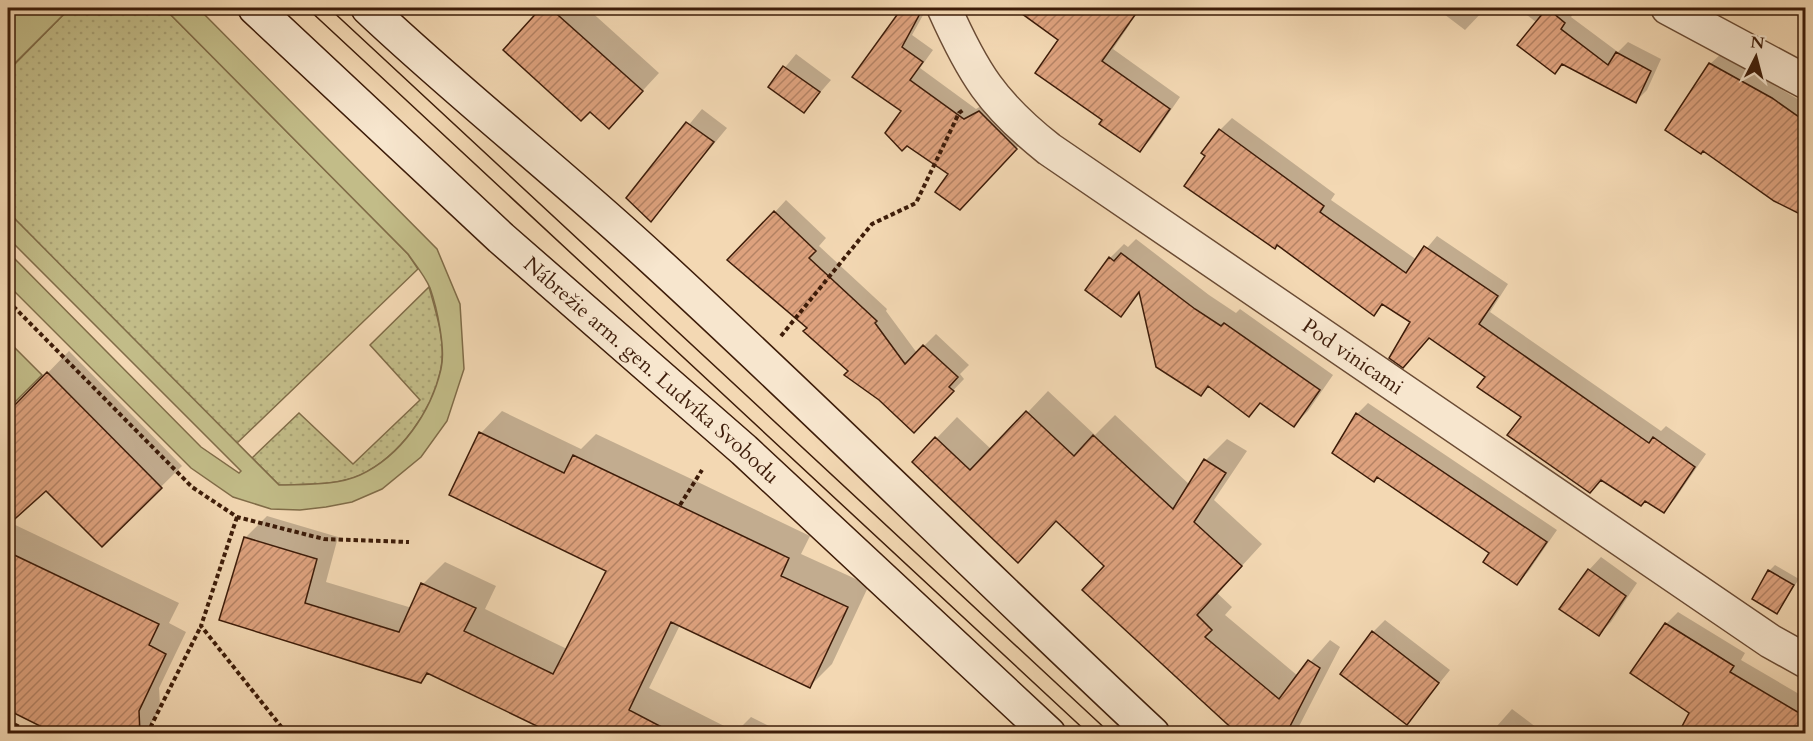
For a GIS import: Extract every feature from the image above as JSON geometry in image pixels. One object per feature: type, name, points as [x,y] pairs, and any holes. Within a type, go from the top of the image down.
[{"type":"main road","name":"Nábrežie arm. gen. Ludvíka Svobodu","points":[[255,8],[501,238],[744,450],[1049,734]]},
{"type":"main road","points":[[368,8],[424,60],[593,203],[712,313],[1153,734]]},
{"type":"main road","name":"Pod vinicami","points":[[944,8],[974,72],[988,92],[1026,131],[1049,149],[1770,641],[1806,661]]},
{"type":"main road","points":[[1668,8],[1806,82]]},
{"type":"path","points":[[773,345],[872,224],[916,203],[959,113]]},
{"type":"path","points":[[8,301],[192,487],[237,518],[324,539],[409,542]]},
{"type":"path","points":[[680,505],[702,470]]},
{"type":"path","points":[[147,734],[201,626],[237,518]]},
{"type":"path","points":[[201,626],[287,734]]},
{"type":"path","points":[[8,721],[33,734]]},
{"type":"shaded area","points":[[8,8],[70,8],[10,68],[8,65]]},
{"type":"shaded area","points":[[70,8],[164,8],[408,254],[418,269],[236,444],[8,212],[8,65],[11,68]]},
{"type":"shaded area","points":[[164,8],[198,8],[437,249],[460,304],[464,369],[447,421],[421,457],[382,489],[352,502],[300,510],[271,509],[233,497],[191,468],[8,285],[8,252],[201,447],[239,473],[241,471],[8,238],[8,212],[279,485],[330,483],[360,475],[389,456],[412,431],[422,416],[436,385],[442,361],[440,328],[430,288],[423,275],[408,254]]},
{"type":"shaded area","points":[[429,287],[440,327],[441,368],[431,400],[413,430],[389,456],[375,467],[352,479],[331,483],[279,485],[252,458],[299,413],[353,464],[420,400],[370,345]]},
{"type":"shaded area","points":[[8,341],[42,375],[8,409]]},
{"type":"building","points":[[541,8],[550,8],[643,91],[609,129],[590,112],[581,121],[503,50]]},
{"type":"building","points":[[902,8],[923,8],[902,47],[923,62],[910,80],[964,119],[979,111],[1017,149],[960,210],[935,192],[948,174],[907,146],[902,151],[885,133],[901,111],[852,77]]},
{"type":"building","points":[[1014,8],[1140,8],[1102,61],[1170,109],[1140,152],[1099,124],[1102,120],[1035,73],[1058,40]]},
{"type":"building","points":[[1547,8],[1565,23],[1561,29],[1608,65],[1616,52],[1651,71],[1636,103],[1562,64],[1555,74],[1517,45]]},
{"type":"building","points":[[1709,63],[1772,98],[1806,122],[1806,217],[1774,201],[1703,151],[1701,154],[1665,130]]},
{"type":"building","points":[[783,66],[820,92],[804,113],[768,87]]},
{"type":"building","points":[[686,122],[714,142],[651,222],[626,198]]},
{"type":"building","points":[[1219,129],[1324,206],[1320,212],[1406,273],[1424,246],[1498,296],[1479,324],[1649,443],[1653,437],[1695,467],[1664,513],[1645,501],[1641,506],[1601,480],[1590,493],[1507,435],[1521,417],[1477,387],[1485,377],[1429,338],[1403,368],[1389,358],[1410,322],[1382,304],[1374,316],[1277,245],[1275,249],[1184,186],[1205,156],[1201,153]]},
{"type":"building","points":[[774,211],[816,251],[809,258],[877,321],[875,323],[905,364],[923,345],[958,377],[949,387],[954,391],[914,433],[879,400],[844,375],[848,371],[803,331],[807,328],[727,260]]},
{"type":"building","points":[[1121,253],[1195,309],[1221,326],[1224,323],[1320,390],[1294,427],[1260,403],[1249,417],[1208,386],[1201,396],[1156,367],[1139,292],[1121,317],[1085,290],[1109,257],[1114,261]]},
{"type":"building","points":[[47,372],[162,488],[102,547],[46,491],[8,525],[8,412]]},
{"type":"building","points":[[1026,411],[1074,456],[1093,435],[1173,509],[1204,459],[1226,473],[1194,522],[1242,566],[1197,615],[1212,630],[1205,637],[1279,699],[1308,660],[1320,668],[1286,734],[1238,734],[1082,590],[1104,566],[1056,521],[1018,563],[912,462],[935,437],[970,470]]},
{"type":"building","points":[[1356,413],[1547,542],[1517,585],[1483,562],[1489,553],[1377,477],[1374,482],[1332,453]]},
{"type":"building","points":[[479,432],[564,473],[573,455],[789,558],[781,576],[848,607],[810,688],[671,622],[629,710],[675,734],[535,734],[539,727],[427,673],[421,683],[219,620],[244,537],[317,559],[305,603],[399,632],[421,583],[476,608],[464,631],[553,674],[606,571],[449,495]]},
{"type":"building","points":[[8,552],[159,624],[149,645],[166,654],[139,711],[140,734],[56,734],[8,710]]},
{"type":"building","points":[[1588,569],[1626,596],[1599,636],[1559,609]]},
{"type":"building","points":[[1768,570],[1794,585],[1777,614],[1752,599]]},
{"type":"building","points":[[1665,623],[1734,666],[1730,672],[1806,717],[1806,734],[1678,734],[1689,713],[1630,673]]},
{"type":"building","points":[[1372,631],[1439,683],[1407,725],[1340,674]]},
{"type":"tram line","points":[[307,8],[1089,734]]},
{"type":"tram line","points":[[329,8],[1111,734]]}]
